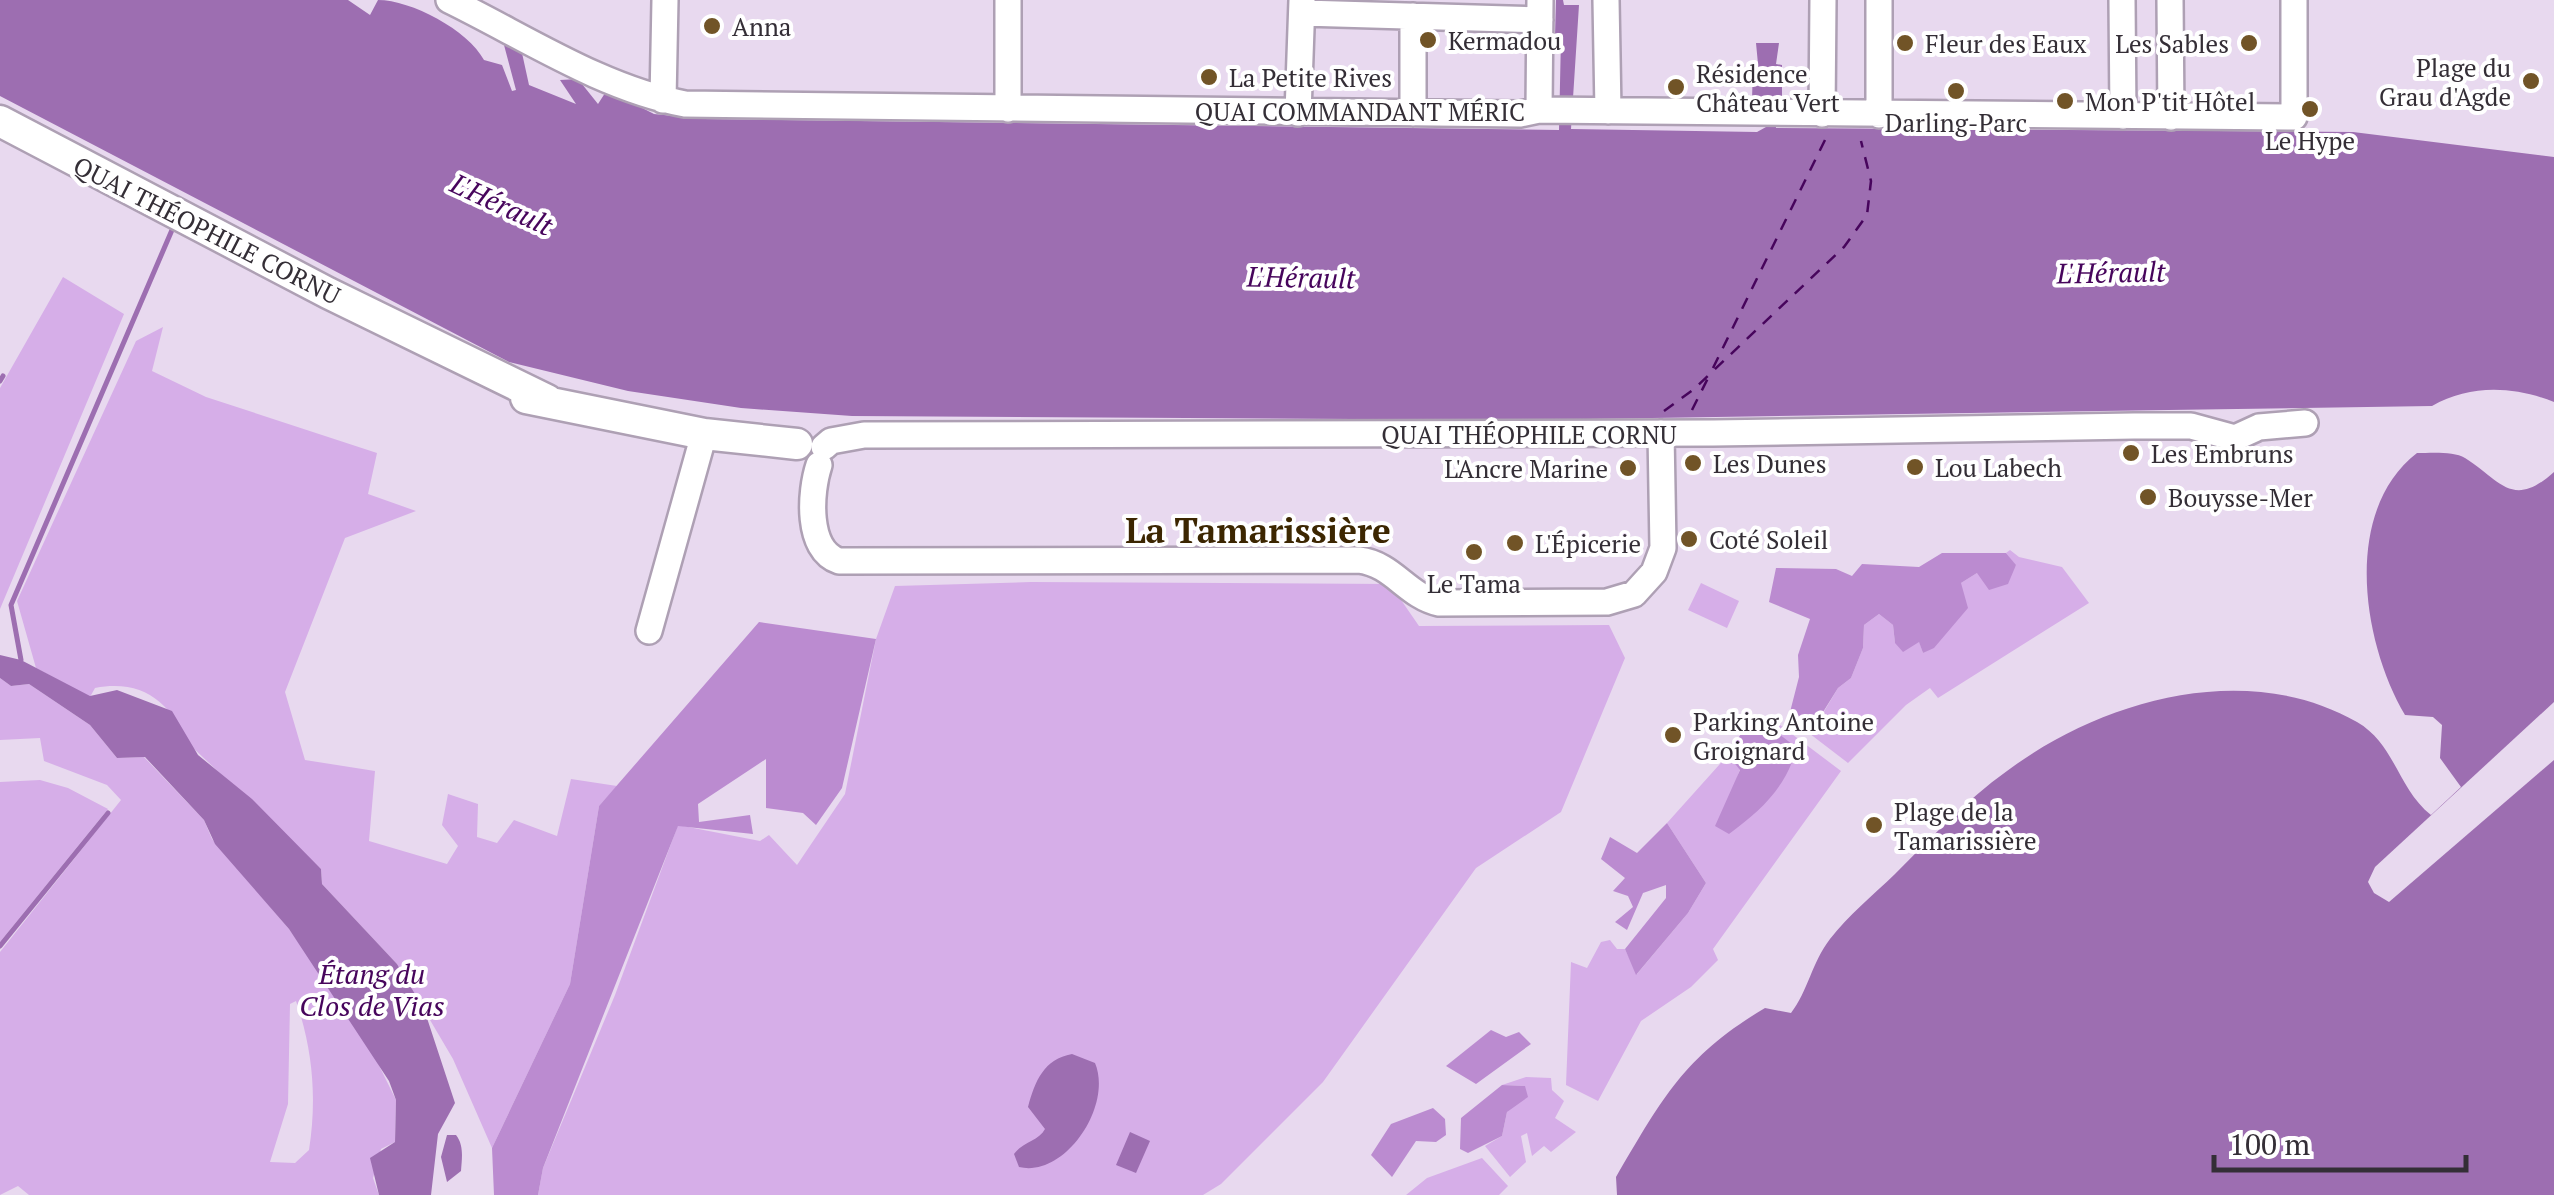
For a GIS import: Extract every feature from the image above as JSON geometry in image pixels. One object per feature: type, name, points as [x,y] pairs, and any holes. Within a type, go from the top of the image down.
[{"type":"main road","name":"QUAI THÉOPHILE CORNU","points":[[0,121],[416,337],[468,376],[525,398],[810,455]]},
{"type":"street","name":"QUAI COMMANDANT MÉRIC","points":[[449,0],[592,73],[662,100],[714,105],[1298,114],[1520,114],[1556,110],[2171,117],[2294,117],[2294,0]]},
{"type":"street","points":[[662,100],[665,0]]},
{"type":"street","points":[[1008,0],[1008,109]]},
{"type":"street","points":[[1606,0],[1608,111]]},
{"type":"street","points":[[1822,114],[1823,0]]},
{"type":"street","points":[[1879,0],[1879,115]]},
{"type":"street","points":[[2122,0],[2123,116]]},
{"type":"street","points":[[2170,0],[2171,117]]},
{"type":"street","points":[[1298,114],[1298,31],[1302,7],[1413,16],[1540,10],[1556,110]]},
{"type":"street","points":[[1413,16],[1413,113]]},
{"type":"street","name":"QUAI THÉOPHILE CORNU","points":[[810,455],[831,442],[864,435],[1661,433],[2191,426],[2234,438],[2259,427],[2306,424]]},
{"type":"street","points":[[810,455],[800,528],[810,560],[820,570],[840,576],[896,562],[1359,560],[1386,568],[1421,597],[1438,603],[1607,602],[1634,594],[1661,558],[1661,433]]},
{"type":"street","points":[[649,631],[683,524],[704,434]]},
{"type":"shaded area","points":[[63,277],[124,314],[0,609],[0,388]]},
{"type":"shaded area","points":[[163,327],[152,371],[206,397],[377,453],[368,494],[416,511],[345,538],[285,692],[305,760],[375,771],[369,841],[447,864],[458,846],[442,825],[448,794],[478,804],[477,837],[497,843],[514,820],[557,836],[571,779],[617,786],[599,806],[570,984],[492,1148],[453,1059],[397,964],[322,884],[321,869],[189,744],[173,717],[153,697],[128,687],[112,686],[95,688],[90,697],[36,668],[17,601],[136,341]]},
{"type":"shaded area","points":[[2010,550],[2019,557],[2062,567],[2089,603],[1938,698],[1930,688],[1906,705],[1848,763],[1801,727],[1816,725],[1838,688],[1851,678],[1863,648],[1864,625],[1879,614],[1893,625],[1895,643],[1919,641],[1923,653],[1945,632],[1961,583],[1977,573],[2016,566],[2006,553]]},
{"type":"shaded area","points":[[1942,553],[2006,553],[2016,565],[2008,584],[1989,590],[1977,573],[1961,583],[1968,608],[1934,648],[1923,653],[1919,642],[1903,652],[1895,643],[1893,625],[1879,614],[1864,625],[1863,648],[1851,678],[1838,688],[1815,725],[1804,724],[1790,712],[1799,677],[1798,655],[1810,619],[1769,602],[1776,568],[1836,569],[1852,576],[1862,564],[1919,567]]},
{"type":"shaded area","name":"La Tamarissière","points":[[1031,582],[1390,584],[1419,626],[1609,625],[1625,658],[1561,812],[1476,868],[1323,1082],[1221,1184],[1203,1195],[538,1195],[543,1168],[615,995],[678,825],[760,841],[769,835],[797,865],[845,794],[876,639],[895,586]]},
{"type":"shaded area","points":[[1701,583],[1739,601],[1727,628],[1688,610]]},
{"type":"shaded area","points":[[759,622],[876,639],[842,788],[816,825],[803,813],[766,808],[766,759],[698,804],[699,822],[750,815],[753,834],[678,826],[543,1168],[538,1195],[494,1195],[492,1148],[570,984],[599,806]]},
{"type":"shaded area","points":[[0,678],[11,686],[29,684],[90,725],[117,758],[144,757],[204,820],[212,839],[289,929],[367,1041],[396,1100],[395,1142],[381,1149],[373,1178],[379,1195],[29,1195],[18,1186],[0,1195],[0,952],[121,800],[107,785],[44,761],[40,738],[0,740]],"holes":[[[296,1001],[312,1075],[309,1150],[295,1163],[270,1162],[288,1104],[290,1004]]]},
{"type":"shaded area","points":[[1753,714],[1797,748],[1786,775],[1770,797],[1729,834],[1715,826],[1740,770],[1728,755]]},
{"type":"shaded area","points":[[1772,719],[1841,771],[1713,949],[1718,960],[1691,987],[1641,1021],[1598,1101],[1566,1085],[1571,962],[1587,968],[1601,942],[1610,940],[1617,949],[1625,949],[1637,974],[1688,913],[1706,883],[1667,823],[1728,755],[1740,769],[1732,793],[1796,749],[1766,725]]},
{"type":"shaded area","points":[[40,780],[68,788],[108,809],[0,942],[0,782]]},
{"type":"shaded area","points":[[1667,823],[1706,883],[1688,913],[1636,975],[1625,949],[1666,898],[1666,885],[1643,893],[1627,930],[1615,922],[1633,907],[1628,896],[1613,891],[1625,878],[1601,859],[1610,837],[1637,853]]},
{"type":"shaded area","points":[[1491,1030],[1506,1037],[1519,1032],[1531,1044],[1476,1084],[1446,1066]]},
{"type":"shaded area","points":[[1526,1077],[1551,1078],[1552,1090],[1564,1101],[1555,1118],[1576,1132],[1551,1152],[1544,1146],[1532,1156],[1527,1133],[1521,1136],[1526,1162],[1510,1177],[1485,1146],[1502,1136],[1507,1112],[1525,1086],[1502,1085]]},
{"type":"shaded area","points":[[1502,1085],[1525,1086],[1528,1097],[1507,1112],[1502,1136],[1468,1153],[1460,1149],[1461,1118]]},
{"type":"shaded area","points":[[1433,1108],[1445,1119],[1446,1135],[1436,1142],[1416,1141],[1392,1177],[1371,1155],[1391,1124]]},
{"type":"shaded area","points":[[1482,1158],[1508,1186],[1499,1195],[1406,1195],[1427,1178]]},
{"type":"water","name":"L'Hérault","points":[[0,0],[348,0],[370,15],[378,0],[391,1],[437,19],[465,38],[484,60],[502,65],[512,91],[516,90],[504,45],[522,53],[529,85],[576,104],[560,80],[578,79],[598,104],[607,90],[654,114],[703,119],[1559,130],[1561,37],[1555,36],[1556,0],[1563,0],[1564,5],[1579,5],[1571,129],[1757,132],[1766,127],[1765,101],[1752,100],[1753,65],[1758,64],[1756,43],[1779,43],[1776,64],[1782,65],[1782,100],[1774,101],[1776,128],[2353,132],[2554,157],[2554,402],[2508,390],[2492,390],[2461,394],[2432,406],[1517,420],[852,416],[741,408],[628,391],[509,362],[0,96]]},
{"type":"water","points":[[2417,453],[2460,456],[2507,488],[2517,490],[2540,483],[2554,472],[2554,1195],[1617,1195],[1616,1177],[1647,1124],[1694,1062],[1765,1008],[1791,1013],[1837,930],[1949,820],[1992,782],[2045,746],[2087,724],[2131,707],[2223,691],[2269,693],[2314,703],[2370,731],[2411,793],[2431,815],[2461,787],[2440,758],[2442,725],[2433,717],[2405,715],[2390,685],[2370,615],[2367,578],[2369,542],[2377,508],[2393,478]]},
{"type":"water","name":"Étang du Clos de Vias","points":[[0,655],[21,660],[90,696],[117,690],[172,711],[198,755],[252,799],[321,869],[322,884],[397,964],[424,1009],[455,1103],[438,1134],[431,1195],[379,1195],[370,1158],[395,1142],[396,1100],[389,1081],[289,929],[215,844],[204,820],[145,757],[117,758],[90,725],[29,684],[11,686],[0,678]]},
{"type":"water","points":[[1072,1054],[1095,1063],[1099,1080],[1091,1118],[1068,1150],[1053,1161],[1019,1167],[1014,1154],[1045,1129],[1028,1107],[1038,1080],[1054,1061]]},
{"type":"water","points":[[1130,1132],[1150,1141],[1136,1173],[1116,1165]]},
{"type":"water","points":[[447,1135],[456,1135],[462,1157],[461,1171],[447,1182],[441,1157]]},
{"type":"pier","points":[[2554,702],[2554,760],[2389,902],[2374,893],[2368,882],[2375,867]]},
{"type":"waterway","points":[[21,660],[11,605],[175,223]]},
{"type":"waterway","points":[[0,381],[3,376]]},
{"type":"waterway","points":[[0,946],[108,813]]},
{"type":"ferry route","points":[[1713,368],[1825,140]]},
{"type":"ferry route","points":[[1664,411],[1694,389],[1844,247],[1867,215],[1871,181],[1861,141]]},
{"type":"ferry route","points":[[1692,410],[1709,376]]},
{"type":"place","name":"Anna","points":[[712,26]]},
{"type":"place","name":"Kermadou","points":[[1428,40]]},
{"type":"place","name":"Fleur des Eaux","points":[[1905,43]]},
{"type":"place","name":"Les Sables","points":[[2249,43]]},
{"type":"place","name":"La Petite Rives","points":[[1209,77]]},
{"type":"place","name":"Plage du Grau d'Agde","points":[[2531,81]]},
{"type":"place","name":"Résidence Château Vert","points":[[1676,87]]},
{"type":"place","name":"Darling-Parc","points":[[1956,91]]},
{"type":"place","name":"Mon P'tit Hôtel","points":[[2065,101]]},
{"type":"place","name":"Le Hype","points":[[2310,109]]},
{"type":"place","name":"Les Embruns","points":[[2131,453]]},
{"type":"place","name":"Les Dunes","points":[[1693,463]]},
{"type":"place","name":"Lou Labech","points":[[1915,467]]},
{"type":"place","name":"L'Ancre Marine","points":[[1628,468]]},
{"type":"place","name":"Bouysse-Mer","points":[[2148,497]]},
{"type":"place","name":"Coté Soleil","points":[[1689,539]]},
{"type":"place","name":"L'Épicerie","points":[[1515,543]]},
{"type":"place","name":"Le Tama","points":[[1474,552]]},
{"type":"place","name":"Parking Antoine Groignard","points":[[1673,735]]},
{"type":"place","name":"Plage de la Tamarissière","points":[[1874,825]]},
{"type":"district","name":"La Tamarissière","points":[[1258,530]]}]
